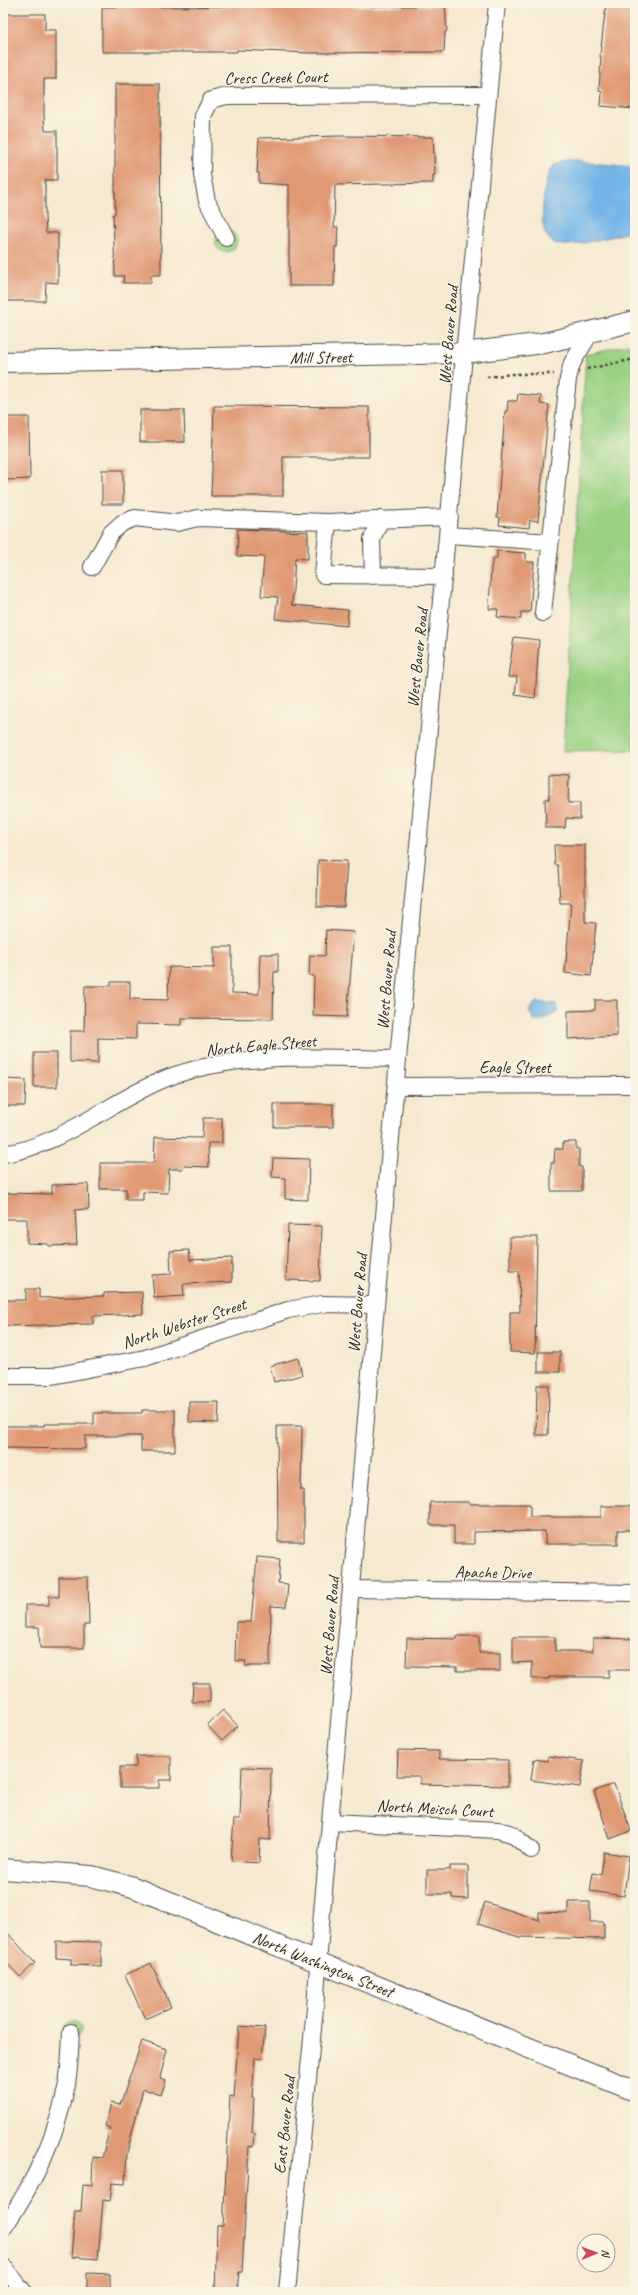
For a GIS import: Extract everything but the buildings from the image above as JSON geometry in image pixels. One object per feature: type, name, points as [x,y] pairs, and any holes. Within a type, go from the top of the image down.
[{"type":"main road","name":"Mill Street","points":[[3,362],[465,353],[544,343],[635,321]]},
{"type":"main road","name":"North Washington Street","points":[[3,1870],[91,1876],[133,1887],[635,2091]]},
{"type":"street","name":"West Bauer Road","points":[[318,1962],[398,1059],[497,3]]},
{"type":"street","name":"Cress Creek Court","points":[[226,238],[206,201],[202,175],[203,116],[211,100],[227,96],[488,95]]},
{"type":"street","points":[[543,613],[565,406],[572,363],[591,332]]},
{"type":"street","points":[[92,567],[110,533],[122,523],[135,518],[177,523],[198,518],[328,522],[450,517]]},
{"type":"street","points":[[373,576],[372,538],[381,519]]},
{"type":"street","points":[[328,522],[323,575],[444,576]]},
{"type":"street","points":[[448,535],[550,542]]},
{"type":"street","name":"North Eagle Street","points":[[3,1154],[31,1148],[81,1124],[133,1094],[167,1078],[200,1069],[239,1062],[299,1058],[398,1059]]},
{"type":"street","name":"Eagle Street","points":[[396,1086],[635,1085]]},
{"type":"street","name":"North Webster Street","points":[[3,1376],[52,1376],[145,1358],[288,1310],[322,1304],[376,1305]]},
{"type":"street","name":"Apache Drive","points":[[351,1589],[635,1593]]},
{"type":"street","name":"North Meisch Court","points":[[330,1822],[498,1830],[512,1834],[531,1850]]},
{"type":"street","name":"East Bauer Road","points":[[287,2292],[315,2008],[318,1962]]},
{"type":"street","points":[[3,2229],[33,2180],[59,2116],[67,2083],[71,2032]]},
{"type":"street","points":[[3,2266],[24,2292]]},
{"type":"path","points":[[586,370],[635,358]]},
{"type":"path","points":[[487,377],[512,374],[556,374]]},
{"type":"green space","points":[[226,230],[234,233],[237,241],[234,249],[226,252],[218,249],[215,241],[218,233]]},
{"type":"green space","points":[[635,343],[635,750],[563,751],[586,354]]},
{"type":"green space","points":[[68,2021],[76,2021],[81,2026],[79,2037],[76,2039],[68,2039],[63,2034],[63,2026]]},
{"type":"water","points":[[576,161],[635,166],[635,231],[573,244],[564,245],[552,242],[546,234],[543,223],[545,185],[551,169],[555,165]]},
{"type":"water","points":[[536,1002],[556,1004],[559,1012],[542,1020],[534,1020],[529,1011]]}]
